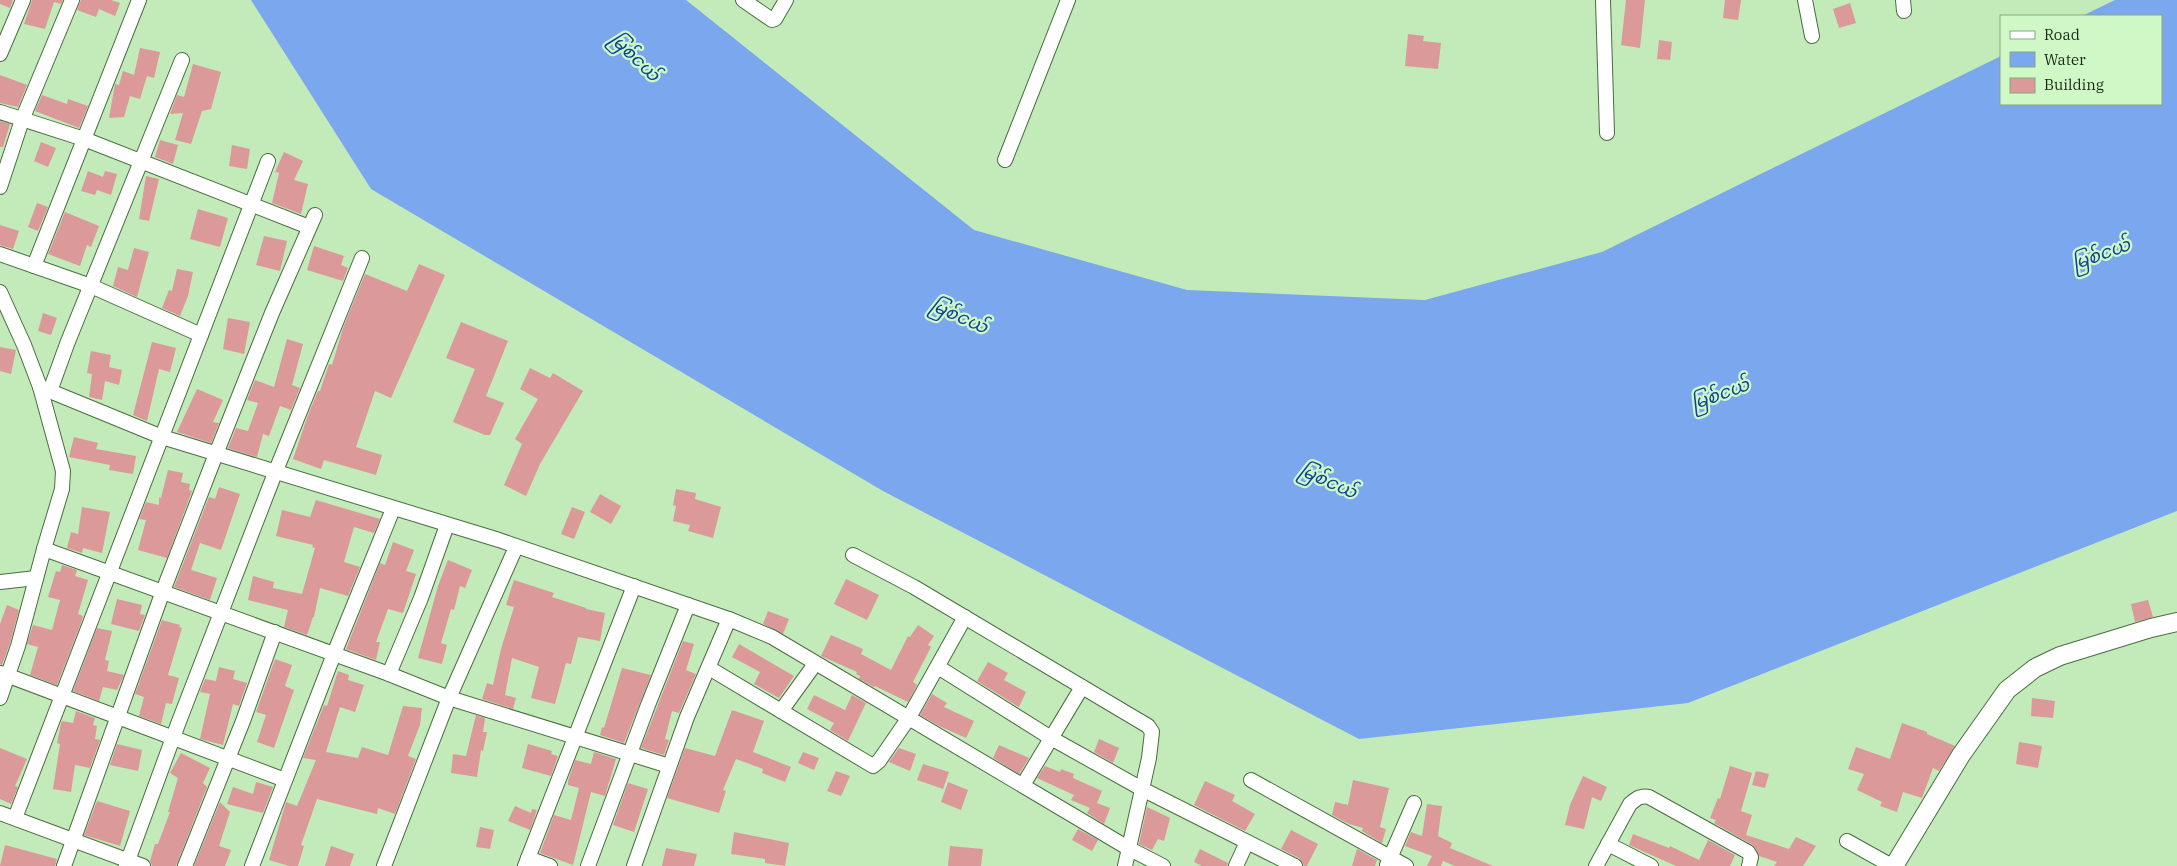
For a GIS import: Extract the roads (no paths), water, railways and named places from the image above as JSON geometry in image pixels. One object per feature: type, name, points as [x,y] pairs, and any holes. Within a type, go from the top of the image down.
[{"type":"street","points":[[0,54],[23,0]]},
{"type":"street","points":[[0,187],[22,120],[72,0]]},
{"type":"street","points":[[34,266],[139,0]]},
{"type":"street","points":[[743,0],[772,20],[775,19],[786,0]]},
{"type":"street","points":[[1005,160],[1068,0]]},
{"type":"street","points":[[1603,0],[1607,133]]},
{"type":"street","points":[[1805,0],[1812,36]]},
{"type":"street","points":[[45,389],[91,286],[182,60]]},
{"type":"street","points":[[0,112],[84,139],[252,204],[312,221],[272,313],[163,591],[64,866]]},
{"type":"street","points":[[15,818],[268,161]]},
{"type":"street","points":[[0,254],[91,286],[201,335]]},
{"type":"street","points":[[127,863],[173,737],[275,473],[362,258]]},
{"type":"street","points":[[0,292],[45,389],[63,471],[62,489],[18,646],[4,674],[0,698]]},
{"type":"street","points":[[45,389],[162,437],[516,547],[729,619],[772,637],[1128,848],[1163,866]]},
{"type":"street","points":[[252,866],[334,654],[393,509]]},
{"type":"street","points":[[389,674],[421,598],[447,525]]},
{"type":"street","points":[[384,866],[449,698],[516,547]]},
{"type":"street","points":[[44,549],[275,632],[449,698],[669,766]]},
{"type":"street","points":[[853,555],[914,587],[1148,726],[1152,732],[1142,789],[1124,866]]},
{"type":"street","points":[[0,582],[36,578]]},
{"type":"street","points":[[550,866],[527,862],[634,586]]},
{"type":"street","points":[[588,866],[688,605]]},
{"type":"street","points":[[708,668],[873,766],[879,761],[908,719],[965,617]]},
{"type":"street","points":[[634,866],[687,717],[729,619]]},
{"type":"street","points":[[1847,841],[1893,866],[1961,755],[2006,690],[2035,668],[2060,656],[2177,622]]},
{"type":"street","points":[[185,866],[229,759],[275,632]]},
{"type":"street","points":[[781,711],[815,664]]},
{"type":"street","points":[[938,667],[1052,738],[1142,789],[1295,866]]},
{"type":"street","points":[[4,674],[285,780]]},
{"type":"street","points":[[1023,785],[1082,687]]},
{"type":"street","points":[[1251,780],[1322,819],[1388,862],[1406,866]]},
{"type":"street","points":[[1596,866],[1630,804],[1638,797],[1649,797],[1748,852],[1751,857],[1749,866]]},
{"type":"street","points":[[1388,862],[1414,803]]},
{"type":"street","points":[[0,813],[127,863],[143,866]]},
{"type":"street","points":[[1236,866],[1247,842]]},
{"type":"street","points":[[1608,844],[1651,866]]},
{"type":"water","name":"မြစ်ငယ်","points":[[251,0],[686,0],[974,230],[1187,290],[1425,300],[1602,252],[2000,56],[2000,105],[2162,105],[2162,15],[2084,15],[2115,0],[2177,0],[2177,511],[1688,703],[1359,739],[883,491],[371,189]]}]
